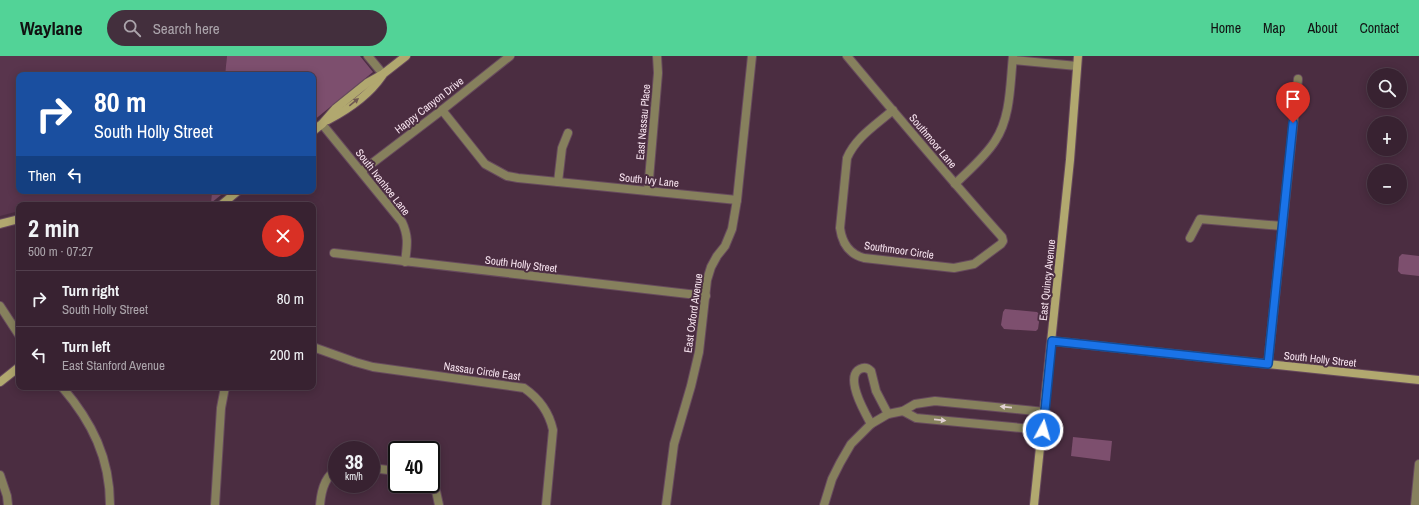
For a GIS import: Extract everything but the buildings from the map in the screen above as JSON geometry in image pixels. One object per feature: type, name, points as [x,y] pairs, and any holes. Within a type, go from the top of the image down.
[{"type":"street","points":[[368,56],[383,74]]},
{"type":"street","points":[[316,129],[341,113],[375,86],[383,74],[406,56]]},
{"type":"street","name":"Happy Canyon Drive","points":[[362,171],[510,56]]},
{"type":"street","name":"East Nassau Place","points":[[648,191],[658,72],[657,56]]},
{"type":"street","name":"East Oxford Avenue","points":[[666,505],[674,444],[699,352],[707,280],[710,267],[729,238],[737,200],[752,56]]},
{"type":"street","name":"Southmoor Lane","points":[[847,56],[955,184],[1002,237],[1003,241]]},
{"type":"street","name":"East Quincy Avenue","points":[[1034,505],[1045,412],[1070,160],[1078,56]]},
{"type":"street","points":[[955,184],[987,152],[996,140],[1003,126],[1007,109],[1013,58],[1077,66]]},
{"type":"street","points":[[1268,364],[1298,79]]},
{"type":"street","name":"South Ivy Lane","points":[[442,110],[485,164],[507,176],[737,200]]},
{"type":"street","name":"Southmoor Circle","points":[[893,110],[858,140],[847,158],[840,228],[845,245],[852,253],[864,258],[954,268],[974,264],[1003,241]]},
{"type":"street","name":"South Ivanhoe Lane","points":[[322,124],[362,171],[402,222],[408,240],[405,262]]},
{"type":"street","points":[[558,182],[562,148],[568,133]]},
{"type":"street","points":[[224,202],[234,194]]},
{"type":"street","points":[[1190,238],[1200,219],[1282,226]]},
{"type":"street","points":[[0,224],[16,220]]},
{"type":"street","name":"South Holly Street","points":[[334,253],[706,296]]},
{"type":"street","points":[[0,306],[16,330]]},
{"type":"street","name":"South Holly Street","points":[[1052,341],[1419,380]]},
{"type":"street","name":"Nassau Circle East","points":[[316,349],[373,367],[524,388],[545,408],[550,418],[553,430],[546,505]]},
{"type":"street","points":[[871,424],[856,392],[854,377],[858,370],[866,368],[871,371],[876,391],[888,414]]},
{"type":"street","points":[[0,382],[16,369]]},
{"type":"street","points":[[64,390],[91,427],[101,449],[108,482],[110,505]]},
{"type":"street","points":[[215,505],[221,408],[224,390]]},
{"type":"street","points":[[824,505],[832,479],[851,444],[871,424],[888,414],[903,411],[915,404],[935,400],[1045,412]]},
{"type":"street","points":[[903,411],[916,418],[1043,430]]},
{"type":"street","points":[[1416,505],[1419,464]]},
{"type":"street","points":[[0,475],[7,496],[8,505]]},
{"type":"street","points":[[320,505],[321,492],[328,478]]},
{"type":"street","points":[[436,493],[439,505]]},
{"type":"shaded area","points":[[0,56],[227,56],[225,72],[16,72],[16,194],[212,194],[211,202],[16,202],[16,212],[0,216]]},
{"type":"shaded area","points":[[227,56],[360,56],[373,72],[316,119],[316,72],[225,72]]},
{"type":"shaded area","points":[[212,194],[222,194],[212,202]]},
{"type":"shaded area","points":[[1402,254],[1419,256],[1419,276],[1401,274],[1398,271],[1399,257]]},
{"type":"shaded area","points":[[1005,309],[1037,312],[1040,315],[1038,329],[1036,331],[1004,329],[1001,325],[1003,312]]},
{"type":"shaded area","points":[[1073,437],[1112,441],[1110,461],[1071,456]]},
{"type":"route","points":[[1043,430],[1052,341],[1268,364],[1293,123]]}]
